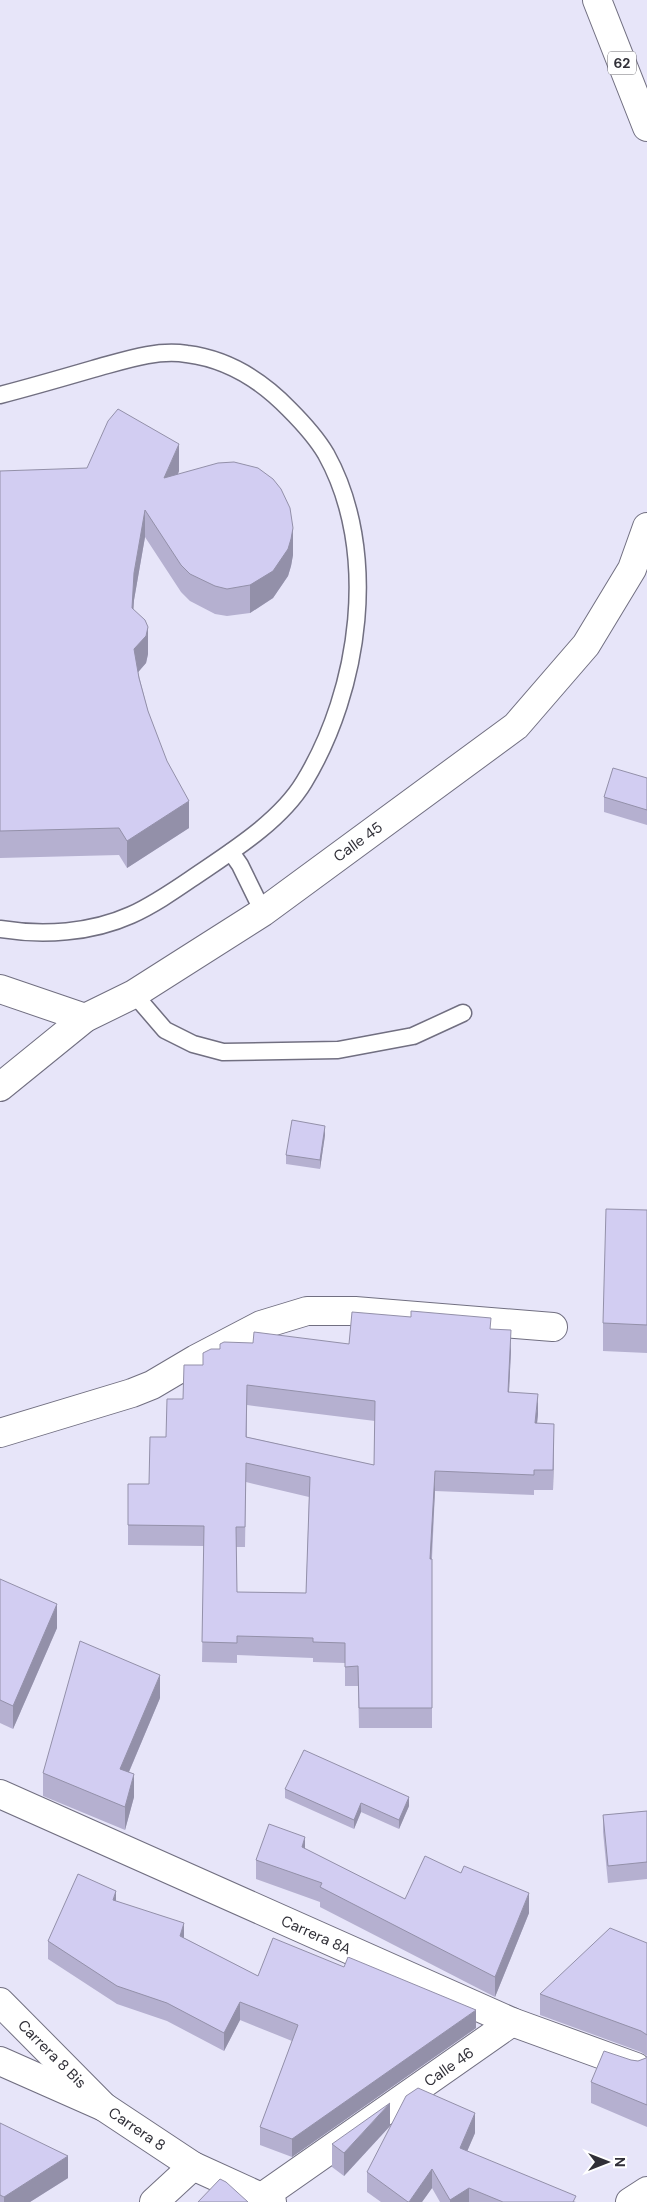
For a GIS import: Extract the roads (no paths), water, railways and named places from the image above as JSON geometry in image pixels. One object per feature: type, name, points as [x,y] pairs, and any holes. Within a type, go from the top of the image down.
[{"type":"street","name":"62","points":[[597,0],[647,127]]},
{"type":"street","name":"Calle 45","points":[[0,1088],[86,1018],[134,994],[263,912],[516,726],[586,645],[632,568],[647,527]]},
{"type":"street","points":[[0,989],[86,1018]]},
{"type":"street","points":[[0,1433],[139,1391],[261,1325],[308,1311],[355,1311],[553,1327]]},
{"type":"street","name":"Carrera 8A","points":[[0,1794],[512,2022],[636,2068]]},
{"type":"street","name":"Carrera 8 Bis","points":[[0,2003],[104,2107]]},
{"type":"street","name":"Calle 46","points":[[267,2200],[512,2022]]},
{"type":"street","name":"Carrera 8","points":[[0,2061],[104,2107],[194,2166],[267,2200]]},
{"type":"street","points":[[154,2202],[194,2166]]},
{"type":"street","points":[[630,2202],[647,2191]]},
{"type":"lane","points":[[0,395],[157,353],[185,353],[215,359],[262,384],[302,422],[325,453],[343,492],[351,525],[356,562],[357,619],[345,688],[332,723],[304,783],[281,811],[231,852],[162,898],[131,915],[106,924],[78,930],[37,932],[0,929]]},
{"type":"lane","points":[[231,852],[240,865],[263,912]]},
{"type":"lane","points":[[134,994],[165,1030],[193,1044],[223,1052],[338,1050],[413,1036],[463,1013]]}]
